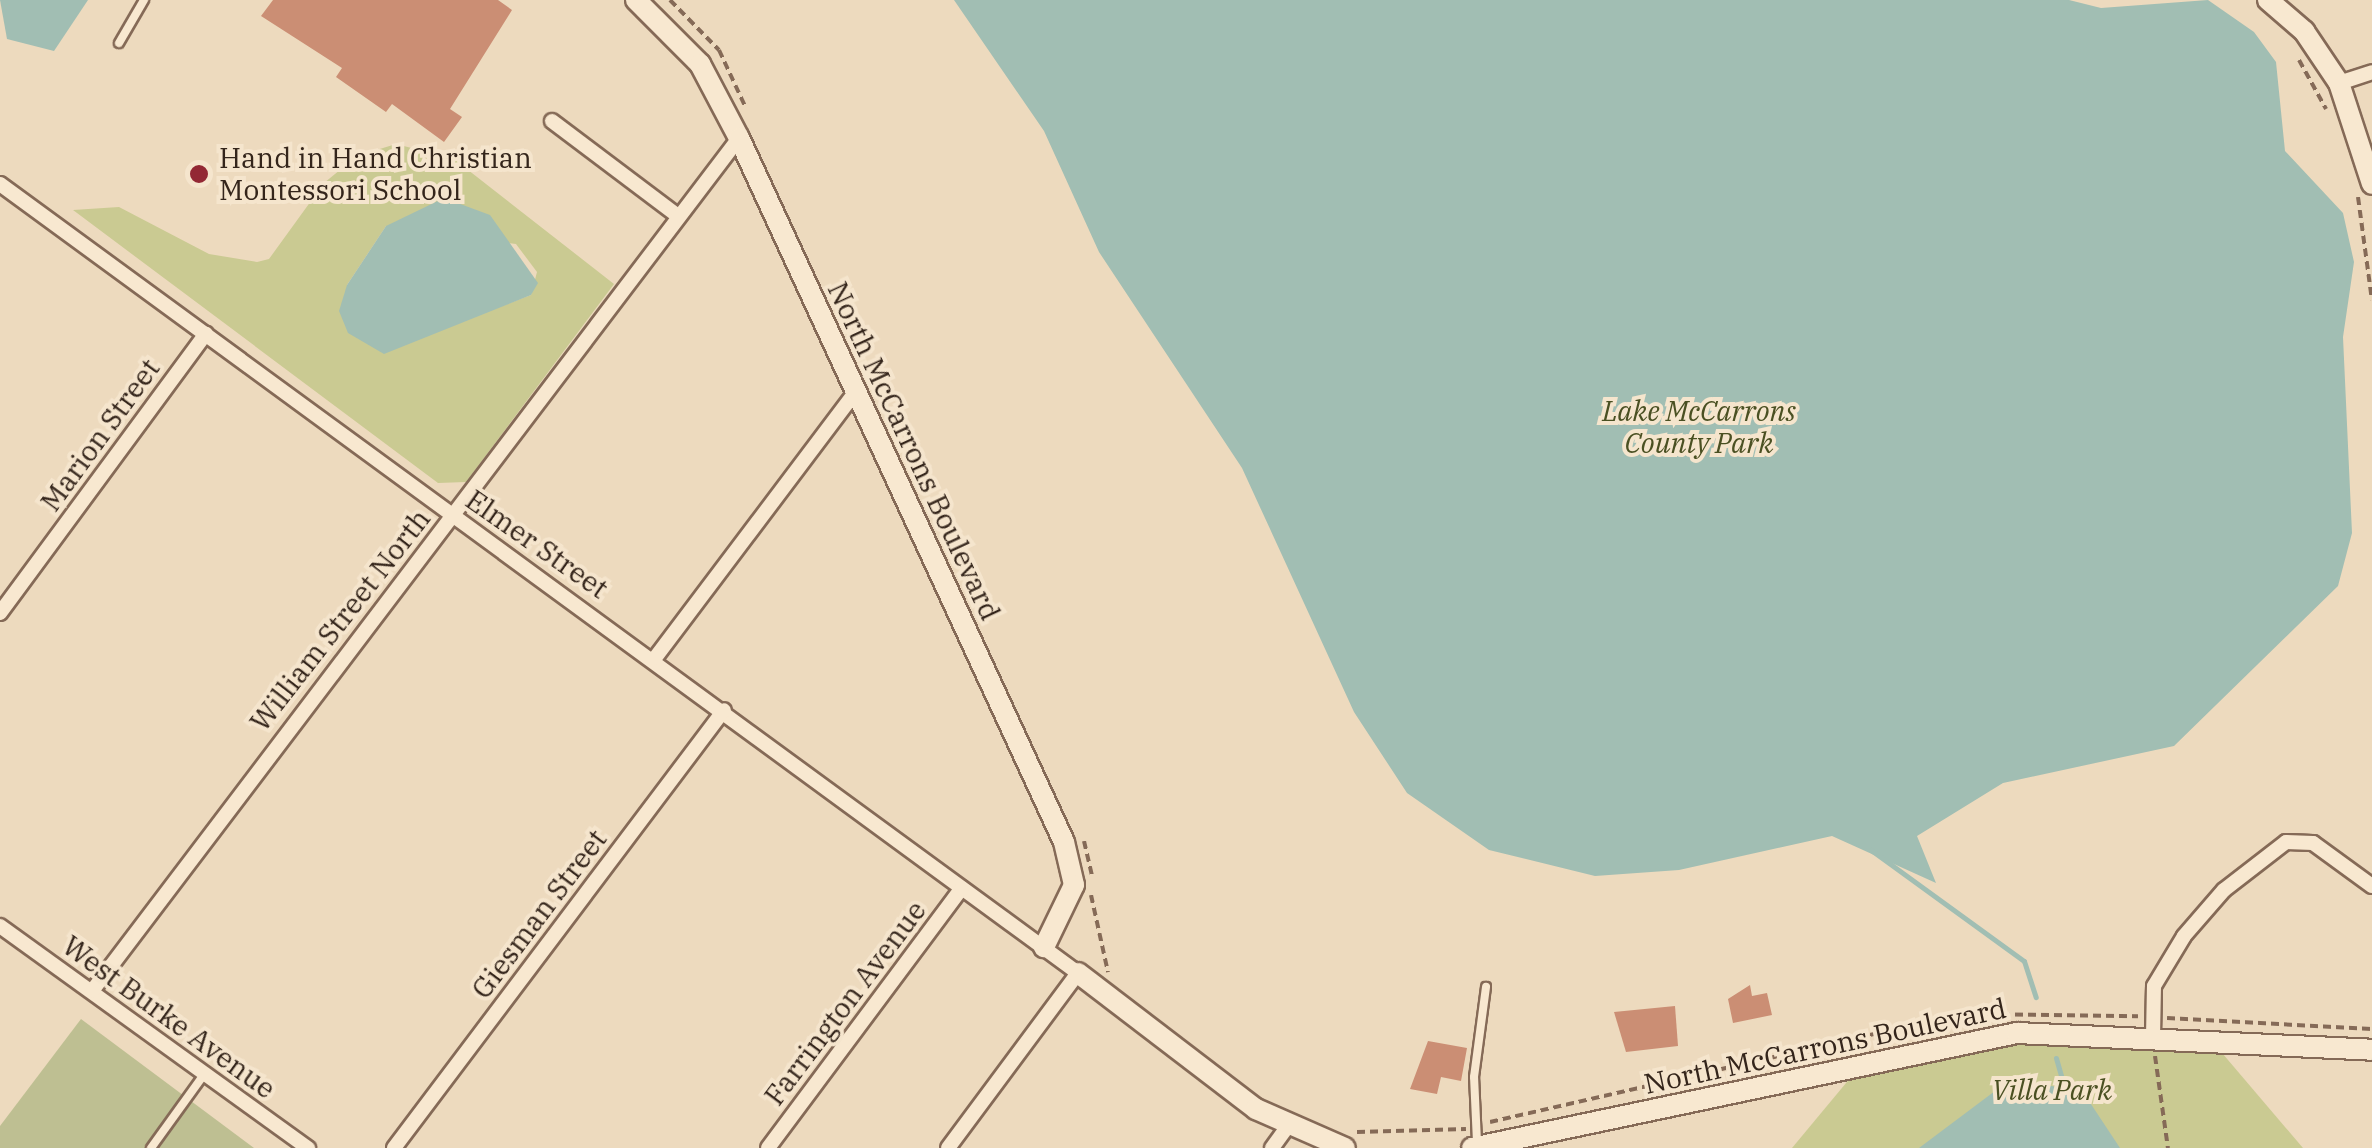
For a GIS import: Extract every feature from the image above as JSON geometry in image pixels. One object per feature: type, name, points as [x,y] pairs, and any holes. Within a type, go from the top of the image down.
[{"type":"street","name":"North McCarrons Boulevard","points":[[636,0],[700,64],[739,138],[1064,842],[1074,886],[1044,947]]},
{"type":"street","points":[[2268,0],[2304,30],[2339,83],[2363,182]]},
{"type":"street","points":[[2339,83],[2372,72]]},
{"type":"street","points":[[552,121],[678,216]]},
{"type":"street","name":"William Street North","points":[[92,992],[739,138]]},
{"type":"street","name":"Elmer Street","points":[[0,184],[453,516],[655,658],[1078,973]]},
{"type":"street","name":"Marion Street","points":[[0,613],[206,334]]},
{"type":"street","points":[[655,658],[856,391]]},
{"type":"street","name":"Giesman Street","points":[[394,1148],[724,710]]},
{"type":"street","points":[[2153,1027],[2154,986],[2184,936],[2224,890],[2286,842],[2313,843],[2372,886]]},
{"type":"street","name":"Farrington Avenue","points":[[768,1148],[962,888]]},
{"type":"street","name":"West Burke Avenue","points":[[0,926],[308,1148]]},
{"type":"street","points":[[948,1148],[1078,973],[1286,1129],[1346,1139]]},
{"type":"street","name":"North McCarrons Boulevard","points":[[1475,1142],[2017,1033],[2153,1027],[2372,1050]]},
{"type":"street","points":[[1272,1148],[1286,1129]]},
{"type":"lane","points":[[119,43],[144,0]]},
{"type":"lane","points":[[1475,1142],[1486,987]]},
{"type":"lane","points":[[151,1148],[205,1074]]},
{"type":"path","points":[[2295,54],[2334,125]]},
{"type":"path","points":[[2363,182],[2372,300]]},
{"type":"path","points":[[1082,836],[1093,866],[1093,930],[1118,983]]},
{"type":"path","points":[[1346,1139],[1411,1137],[1475,1142],[1963,1014],[2153,1027],[2372,1029]]},
{"type":"path","points":[[2153,1027],[2168,1148]]},
{"type":"green space","points":[[396,144],[454,159],[614,284],[466,482],[438,483],[73,210],[119,207],[209,254],[257,262],[269,259],[324,183],[357,156]],"holes":[[[386,226],[516,244],[537,272],[531,295],[444,328],[347,285]]]},
{"type":"green space","points":[[81,1019],[254,1148],[0,1148],[0,1126]]},
{"type":"green space","name":"Villa Park","points":[[1976,1040],[2211,1040],[2303,1148],[1792,1148],[1861,1065]]},
{"type":"shaded area","points":[[0,0],[88,0],[54,51],[7,39]]},
{"type":"shaded area","name":"Lake McCarrons County Park","points":[[954,0],[2069,0],[2101,8],[2208,0],[2254,32],[2276,62],[2285,151],[2343,213],[2354,262],[2343,337],[2352,533],[2338,586],[2174,746],[2003,783],[1917,836],[1936,883],[1832,836],[1679,870],[1595,876],[1489,850],[1407,793],[1354,712],[1242,468],[1099,252],[1044,131]]},
{"type":"shaded area","points":[[444,198],[490,215],[538,283],[531,295],[384,354],[348,333],[339,311],[347,285],[386,226]]},
{"type":"shaded area","points":[[2025,1081],[2083,1092],[2120,1148],[1919,1148],[1999,1088]]},
{"type":"building","points":[[273,0],[498,0],[512,10],[450,109],[462,117],[444,142],[392,104],[386,112],[336,77],[342,68],[261,16]]},
{"type":"building","points":[[1750,985],[1752,996],[1767,993],[1772,1015],[1733,1023],[1728,999]]},
{"type":"building","points":[[1675,1006],[1678,1046],[1626,1052],[1614,1012]]},
{"type":"building","points":[[1428,1041],[1467,1048],[1461,1081],[1441,1077],[1437,1094],[1410,1089]]},
{"type":"waterway","points":[[1871,850],[2024,961],[2036,997]]},
{"type":"waterway","points":[[2056,1058],[2065,1090]]},
{"type":"place","name":"Hand in Hand Christian Montessori School","points":[[199,174]]}]
